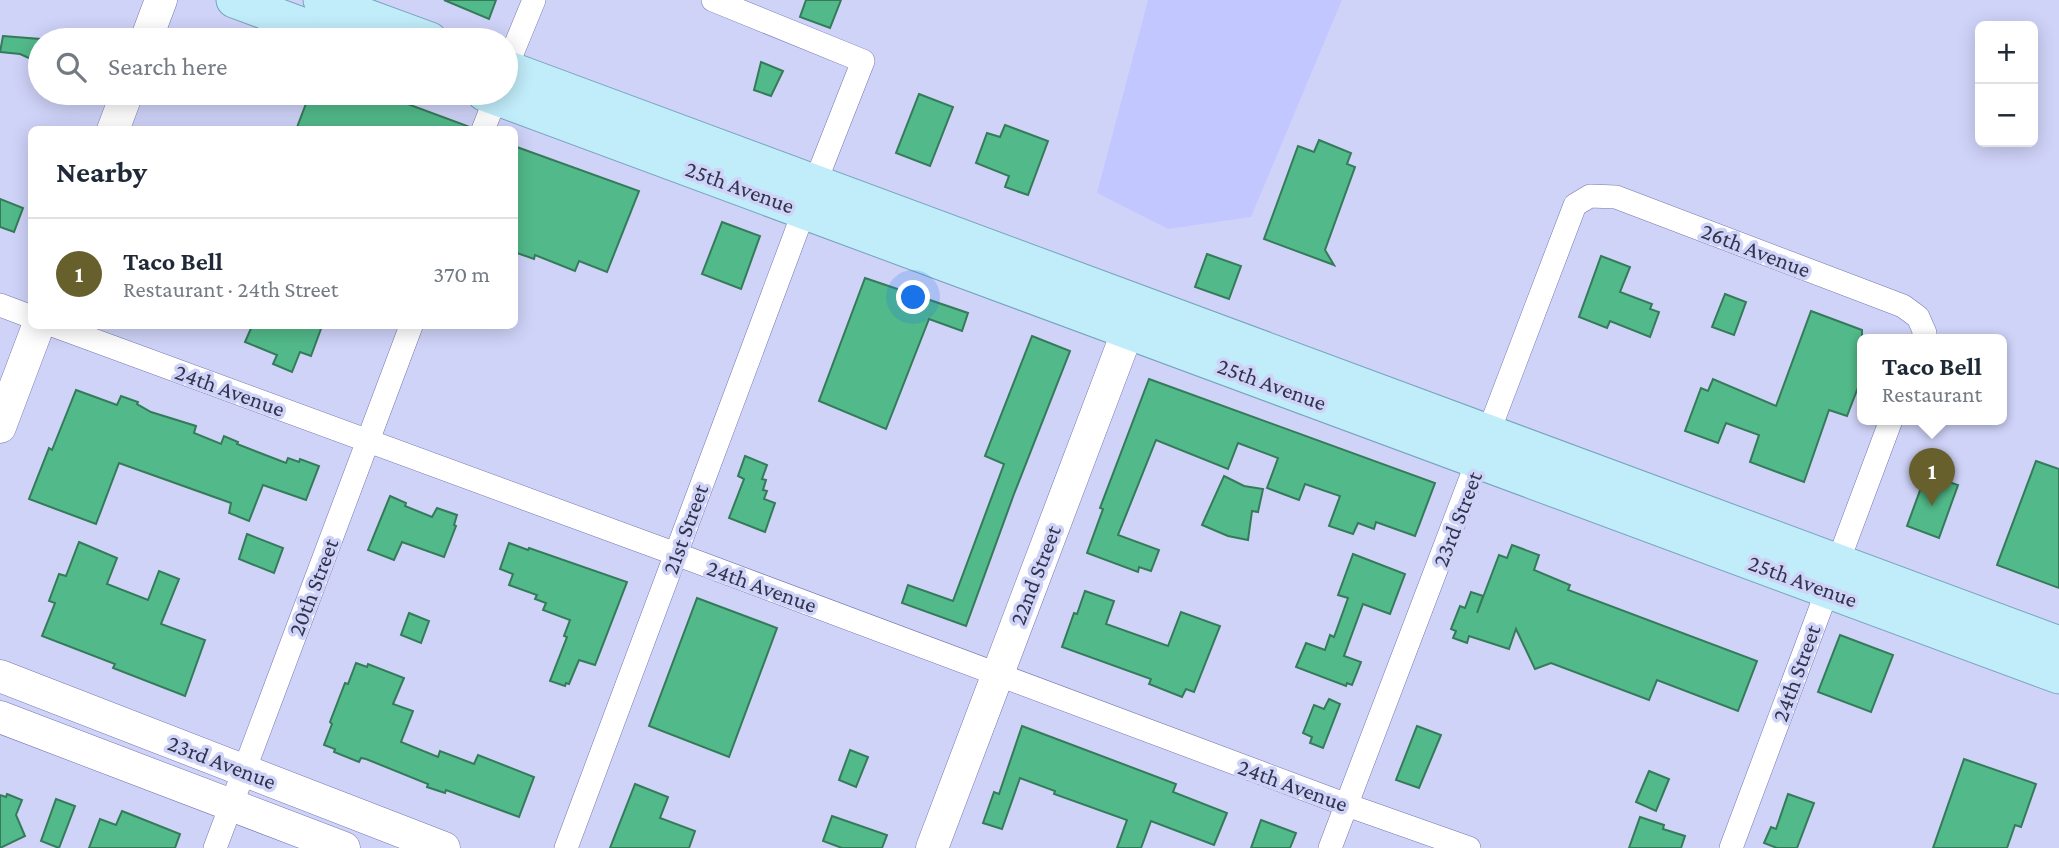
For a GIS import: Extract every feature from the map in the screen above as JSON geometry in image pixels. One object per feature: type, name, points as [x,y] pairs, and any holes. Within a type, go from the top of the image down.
[{"type":"main road","points":[[234,0],[310,28]]},
{"type":"main road","points":[[321,0],[397,28]]},
{"type":"main road","name":"25th Avenue","points":[[518,88],[1832,575],[2059,676]]},
{"type":"main road","name":"25th Avenue","points":[[1832,575],[2059,643]]},
{"type":"street","points":[[150,28],[161,0]]},
{"type":"street","points":[[518,36],[534,0]]},
{"type":"street","name":"21st Street","points":[[566,848],[863,61],[713,0]]},
{"type":"street","points":[[115,126],[122,105]]},
{"type":"street","points":[[485,126],[491,105]]},
{"type":"street","name":"26th Avenue","points":[[1590,196],[1616,197],[1903,306],[1920,328]]},
{"type":"street","name":"23rd Street","points":[[1330,848],[1575,205],[1590,196]]},
{"type":"street","points":[[0,305],[28,316]]},
{"type":"street","name":"22nd Street","points":[[932,848],[1133,317]]},
{"type":"street","points":[[0,427],[37,329]]},
{"type":"street","name":"24th Avenue","points":[[63,329],[1469,848]]},
{"type":"street","name":"20th Street","points":[[215,848],[410,329]]},
{"type":"street","name":"24th Street","points":[[1731,848],[1889,425]]},
{"type":"street","name":"23rd Avenue","points":[[0,676],[444,848]]},
{"type":"street","name":"23rd Avenue","points":[[0,718],[344,848]]},
{"type":"shaded area","points":[[1148,0],[1342,0],[1251,217],[1168,229],[1097,193]]},
{"type":"building","points":[[444,0],[496,0],[489,19]]},
{"type":"building","points":[[806,0],[841,0],[830,28],[800,17]]},
{"type":"building","points":[[3,36],[28,38],[28,58],[0,52]]},
{"type":"building","points":[[761,62],[783,71],[771,96],[754,90]]},
{"type":"building","points":[[919,94],[953,107],[930,166],[896,153]]},
{"type":"building","points":[[305,105],[410,105],[467,126],[298,126]]},
{"type":"building","points":[[1005,125],[1048,141],[1028,195],[1005,187],[1009,176],[976,163],[987,133],[1000,137]]},
{"type":"building","points":[[1319,140],[1351,153],[1347,164],[1355,167],[1325,250],[1334,265],[1264,239],[1298,146],[1314,152]]},
{"type":"building","points":[[518,147],[639,191],[607,272],[579,261],[575,271],[535,255],[534,259],[518,253]]},
{"type":"building","points":[[0,199],[23,208],[14,232],[0,227]]},
{"type":"building","points":[[722,222],[760,236],[741,289],[702,274]]},
{"type":"building","points":[[1207,254],[1241,266],[1229,299],[1195,287]]},
{"type":"building","points":[[1601,256],[1630,267],[1620,292],[1652,304],[1650,309],[1659,312],[1650,337],[1610,321],[1607,328],[1579,317]]},
{"type":"building","points":[[865,278],[968,313],[962,331],[929,319],[886,429],[819,401]]},
{"type":"building","points":[[1725,294],[1746,302],[1734,335],[1712,327]]},
{"type":"building","points":[[1811,311],[1862,330],[1862,334],[1857,334],[1857,390],[1847,416],[1829,410],[1804,482],[1750,462],[1759,435],[1726,423],[1718,443],[1685,431],[1701,388],[1708,391],[1713,379],[1776,406]]},
{"type":"building","points":[[251,329],[321,329],[311,356],[300,352],[292,372],[273,364],[277,355],[245,342]]},
{"type":"building","points":[[1032,336],[1070,351],[966,626],[902,603],[908,585],[953,601],[1004,464],[985,456]]},
{"type":"building","points":[[1149,379],[1435,483],[1415,536],[1376,522],[1374,529],[1358,523],[1353,534],[1329,526],[1340,496],[1305,484],[1299,500],[1267,488],[1278,458],[1238,443],[1228,469],[1156,440],[1118,535],[1159,550],[1151,571],[1139,567],[1138,572],[1087,553],[1103,509],[1100,508]]},
{"type":"building","points":[[76,390],[117,405],[121,396],[138,402],[137,404],[151,412],[196,426],[194,433],[221,444],[224,436],[238,442],[237,444],[286,463],[288,458],[299,462],[300,459],[319,466],[306,500],[263,485],[249,521],[229,513],[231,503],[119,463],[96,524],[29,499]]},
{"type":"building","points":[[745,456],[767,465],[762,479],[766,480],[763,490],[767,491],[764,499],[775,503],[765,532],[729,518],[744,479],[738,476]]},
{"type":"building","points":[[2036,461],[2059,469],[2059,588],[1997,565]]},
{"type":"building","points":[[1926,474],[1958,485],[1939,538],[1907,526]]},
{"type":"building","points":[[1224,476],[1244,486],[1263,489],[1258,512],[1252,511],[1248,540],[1228,536],[1202,525]]},
{"type":"building","points":[[390,496],[406,503],[405,506],[432,517],[437,508],[457,515],[456,526],[444,557],[402,542],[394,560],[368,550]]},
{"type":"building","points":[[247,534],[283,548],[274,573],[239,559]]},
{"type":"building","points":[[79,542],[117,558],[107,584],[148,600],[159,571],[179,579],[161,624],[205,640],[185,696],[113,668],[115,664],[42,636],[55,603],[49,601],[59,574],[66,576]]},
{"type":"building","points":[[509,543],[627,582],[595,665],[579,660],[569,684],[566,683],[565,686],[550,681],[567,637],[564,636],[570,620],[543,610],[546,603],[535,599],[537,595],[509,585],[513,574],[500,569]]},
{"type":"building","points":[[1512,545],[1539,555],[1534,570],[1570,585],[1568,590],[1757,661],[1738,711],[1657,680],[1649,700],[1551,663],[1535,669],[1516,629],[1509,649],[1469,636],[1467,643],[1453,638],[1456,631],[1451,629],[1460,606],[1465,608],[1471,592],[1483,596],[1477,613],[1499,555],[1507,558]]},
{"type":"building","points":[[1353,554],[1405,574],[1390,614],[1363,604],[1344,656],[1361,662],[1352,685],[1347,683],[1346,686],[1296,667],[1306,643],[1325,650],[1330,635],[1334,637],[1348,598],[1338,595]]},
{"type":"building","points":[[1085,591],[1114,601],[1106,624],[1168,646],[1181,612],[1220,626],[1194,692],[1186,689],[1182,697],[1149,684],[1151,679],[1062,647]]},
{"type":"building","points":[[697,598],[777,628],[729,757],[649,726]]},
{"type":"building","points":[[409,613],[429,621],[421,643],[401,635]]},
{"type":"building","points":[[1840,635],[1893,655],[1871,712],[1818,692]]},
{"type":"building","points":[[356,663],[367,667],[368,664],[404,678],[393,704],[413,711],[401,742],[438,757],[440,751],[474,764],[478,755],[534,777],[519,817],[446,790],[445,793],[427,787],[428,784],[366,759],[361,758],[359,762],[324,745],[345,683],[348,684]]},
{"type":"building","points":[[1329,699],[1340,704],[1323,748],[1310,743],[1312,737],[1303,733],[1314,705],[1324,709]]},
{"type":"building","points":[[1022,726],[1176,784],[1173,792],[1227,813],[1214,845],[1151,821],[1141,848],[1117,848],[1127,820],[1054,794],[1055,791],[1020,778],[1002,829],[983,823],[994,792],[999,794]]},
{"type":"building","points":[[1417,726],[1441,735],[1419,788],[1396,780]]},
{"type":"building","points":[[850,750],[868,757],[856,787],[839,780]]},
{"type":"building","points":[[1964,759],[2036,784],[2021,827],[2015,825],[2007,848],[1933,848]]},
{"type":"building","points":[[1649,771],[1669,779],[1656,811],[1636,802]]},
{"type":"building","points":[[635,784],[668,797],[660,818],[695,831],[689,848],[610,848]]},
{"type":"building","points":[[7,794],[22,800],[16,815],[25,836],[0,848],[0,795],[6,797]]},
{"type":"building","points":[[1788,794],[1814,803],[1797,848],[1777,848],[1764,843],[1771,827],[1776,829]]},
{"type":"building","points":[[56,799],[75,806],[59,848],[41,841]]},
{"type":"building","points":[[122,811],[180,834],[175,848],[89,848],[100,819],[116,825]]},
{"type":"building","points":[[832,816],[887,835],[882,848],[842,848],[823,841]]},
{"type":"building","points":[[1640,817],[1664,825],[1663,829],[1685,836],[1681,848],[1629,848]]},
{"type":"building","points":[[1261,820],[1296,833],[1290,848],[1251,848]]},
{"type":"place","name":"Taco Bell","points":[[1932,506]]}]
